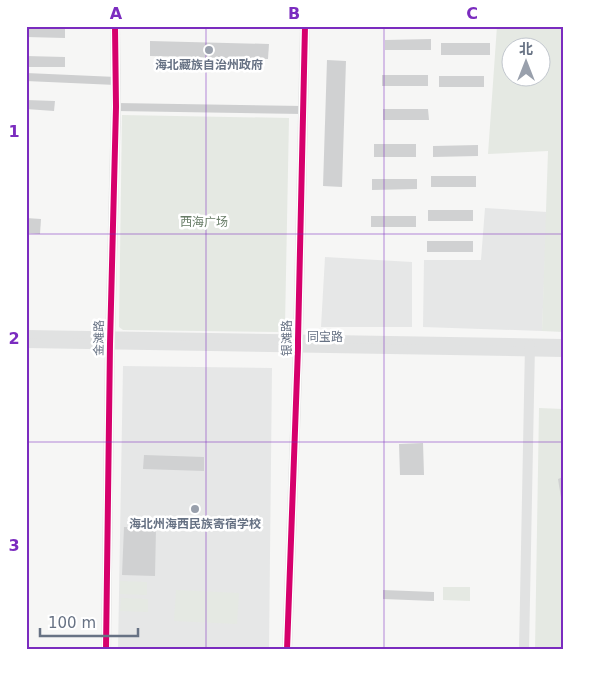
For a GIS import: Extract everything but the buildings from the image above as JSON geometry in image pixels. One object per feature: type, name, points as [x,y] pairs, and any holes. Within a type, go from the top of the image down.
[{"type":"street","name":"金滩路","points":[[106,650],[110,340],[116,107],[115,26]]},
{"type":"street","name":"银滩路","points":[[287,650],[298,344],[305,26]]},
{"type":"street","points":[[26,77],[116,82]]},
{"type":"street","points":[[116,107],[303,110]]},
{"type":"street","name":"同宝路","points":[[26,335],[110,340],[298,344],[377,348],[531,348],[563,344]]},
{"type":"street","name":"同宝路","points":[[26,343],[110,340]]},
{"type":"street","points":[[524,650],[531,348]]},
{"type":"street","name":"同宝路","points":[[531,348],[563,352]]},
{"type":"shaded area","points":[[485,208],[547,212],[542,331],[423,327],[424,260],[481,260]]},
{"type":"shaded area","points":[[325,257],[412,262],[412,327],[321,327]]},
{"type":"shaded area","name":"海北州海西民族寄宿学校","points":[[123,366],[272,368],[269,650],[118,650]]},
{"type":"green space","points":[[497,26],[563,26],[563,332],[542,331],[548,151],[488,154]]},
{"type":"green space","name":"西海广场","points":[[122,115],[289,118],[285,326],[281,332],[123,330],[119,327]]},
{"type":"green space","points":[[539,408],[563,409],[563,650],[535,650]]},
{"type":"green space","points":[[120,581],[147,582],[147,595],[120,594]]},
{"type":"green space","points":[[443,587],[470,587],[470,601],[443,600]]},
{"type":"green space","points":[[176,590],[239,593],[237,624],[174,621]]},
{"type":"green space","points":[[121,598],[148,599],[148,612],[120,611]]},
{"type":"cycle path","points":[[106,650],[110,344],[116,107],[115,26]]},
{"type":"cycle path","points":[[287,650],[298,348],[305,26]]},
{"type":"place","name":"海北藏族自治州政府","points":[[209,50]]},
{"type":"place","name":"海北州海西民族寄宿学校","points":[[195,509]]}]
